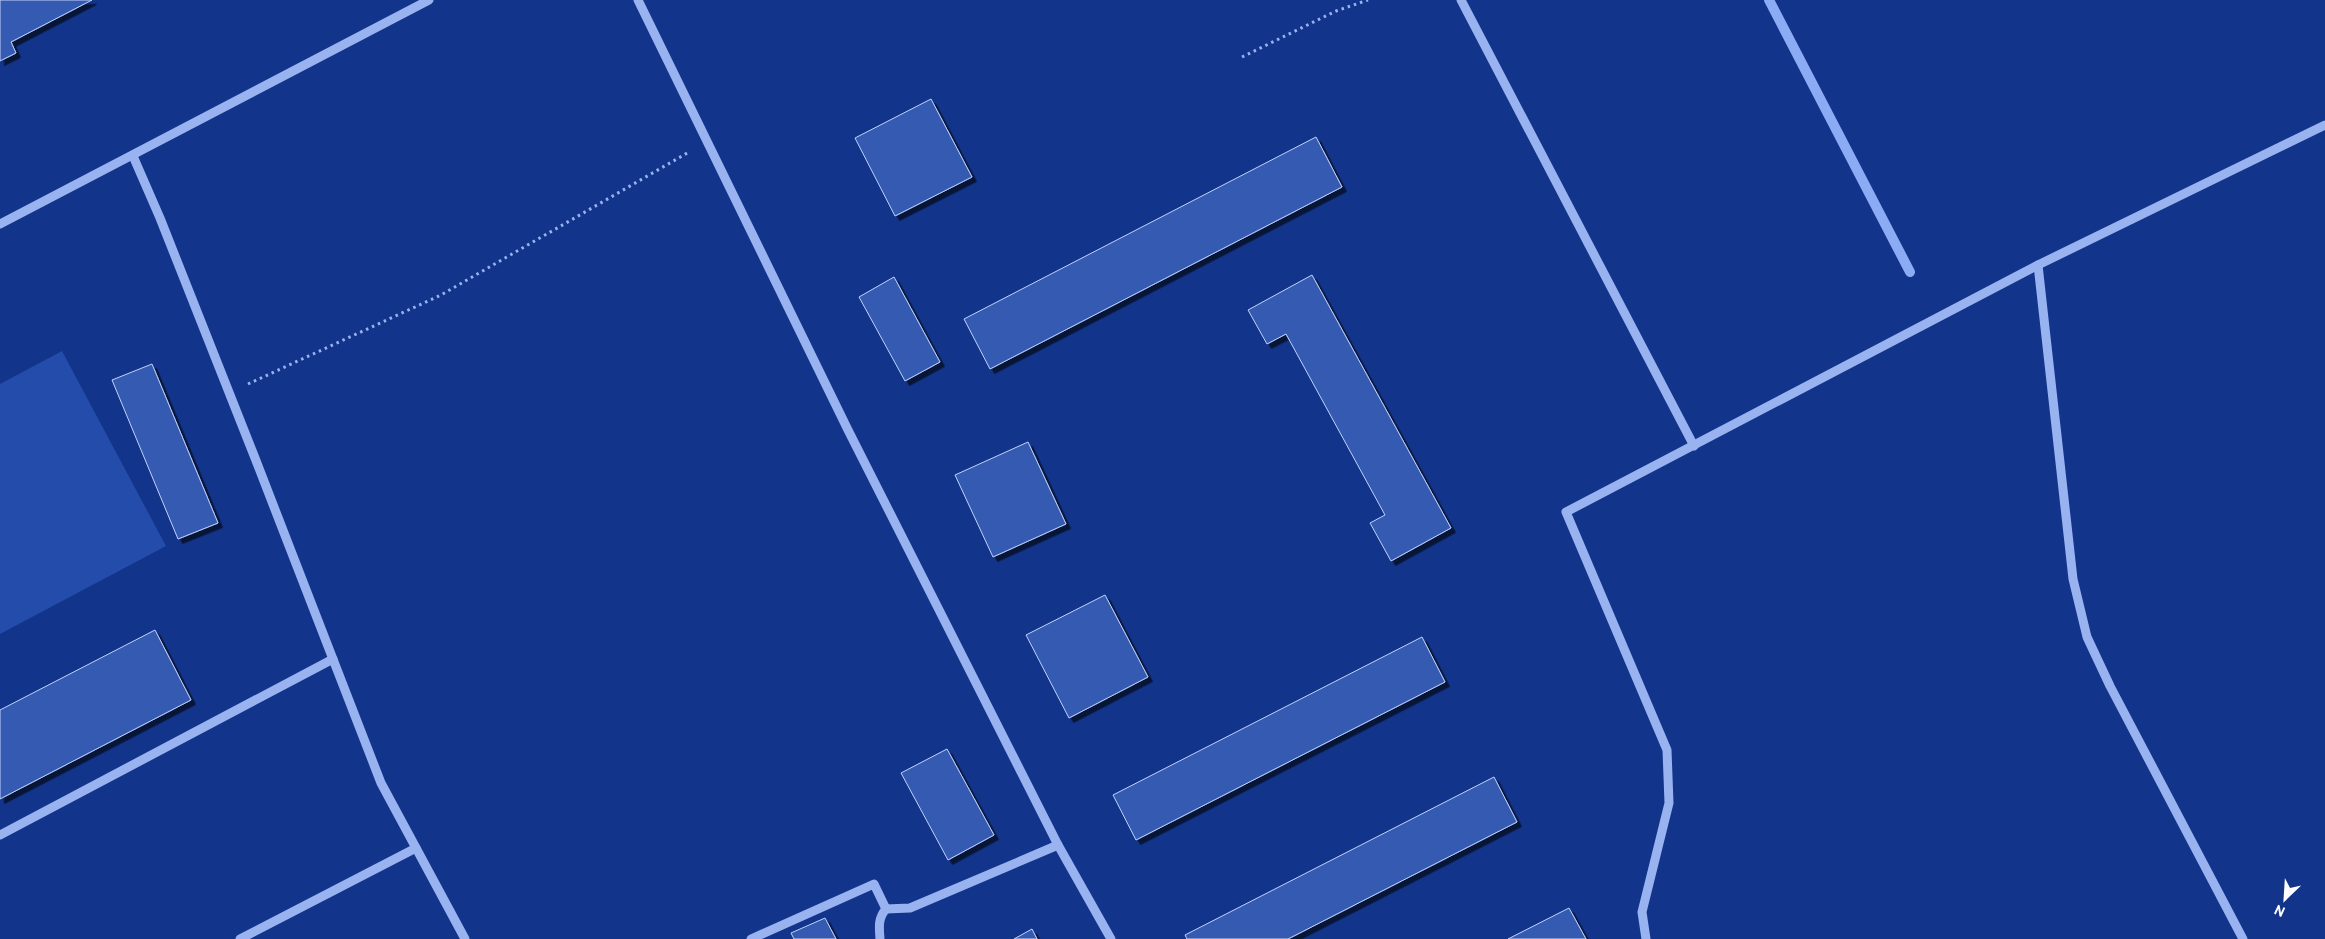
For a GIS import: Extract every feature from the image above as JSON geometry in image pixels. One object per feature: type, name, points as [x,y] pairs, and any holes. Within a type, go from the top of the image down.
[{"type":"street","points":[[0,224],[429,0]]},
{"type":"street","points":[[638,0],[848,430],[1058,845],[1111,939]]},
{"type":"street","points":[[1461,0],[1694,446]]},
{"type":"street","points":[[1646,939],[1642,912],[1669,803],[1667,750],[1566,512],[2038,265],[2325,125]]},
{"type":"street","points":[[132,156],[160,218],[381,783],[465,939]]},
{"type":"street","points":[[2038,265],[2073,579],[2087,637],[2110,686],[2243,939]]},
{"type":"street","points":[[0,835],[333,659]]},
{"type":"street","points":[[880,939],[879,924],[881,914],[886,909],[910,908],[1058,845]]},
{"type":"street","points":[[240,939],[416,848]]},
{"type":"street","points":[[751,939],[874,884],[886,909]]},
{"type":"path","points":[[1242,57],[1336,11],[1368,0]]},
{"type":"path","points":[[229,392],[272,375],[441,295],[707,142]]},
{"type":"shaded area","points":[[62,351],[166,546],[0,634],[0,384]]},
{"type":"building","points":[[0,0],[92,0],[11,42],[16,53],[0,61]]},
{"type":"building","points":[[931,99],[972,177],[895,216],[855,138]]},
{"type":"building","points":[[1316,137],[1342,187],[990,369],[964,319]]},
{"type":"building","points":[[1312,275],[1451,528],[1391,561],[1370,523],[1385,515],[1286,334],[1267,344],[1248,310]]},
{"type":"building","points":[[894,277],[940,362],[905,381],[859,297]]},
{"type":"building","points":[[152,364],[218,523],[178,539],[112,380]]},
{"type":"building","points":[[1028,442],[1066,524],[993,557],[955,475]]},
{"type":"building","points":[[1105,595],[1148,677],[1069,718],[1026,635]]},
{"type":"building","points":[[155,630],[191,700],[0,799],[0,710]]},
{"type":"building","points":[[1422,637],[1445,682],[1136,840],[1113,795]]},
{"type":"building","points":[[947,749],[994,835],[948,860],[901,773]]},
{"type":"building","points":[[1494,777],[1517,822],[1288,939],[1187,939],[1185,935]]},
{"type":"building","points":[[1569,908],[1586,939],[1508,939]]},
{"type":"building","points":[[825,918],[836,939],[794,939],[791,933]]},
{"type":"building","points":[[1032,929],[1037,939],[1014,939]]},
{"type":"waterway","points":[[1769,0],[1910,272]]}]
